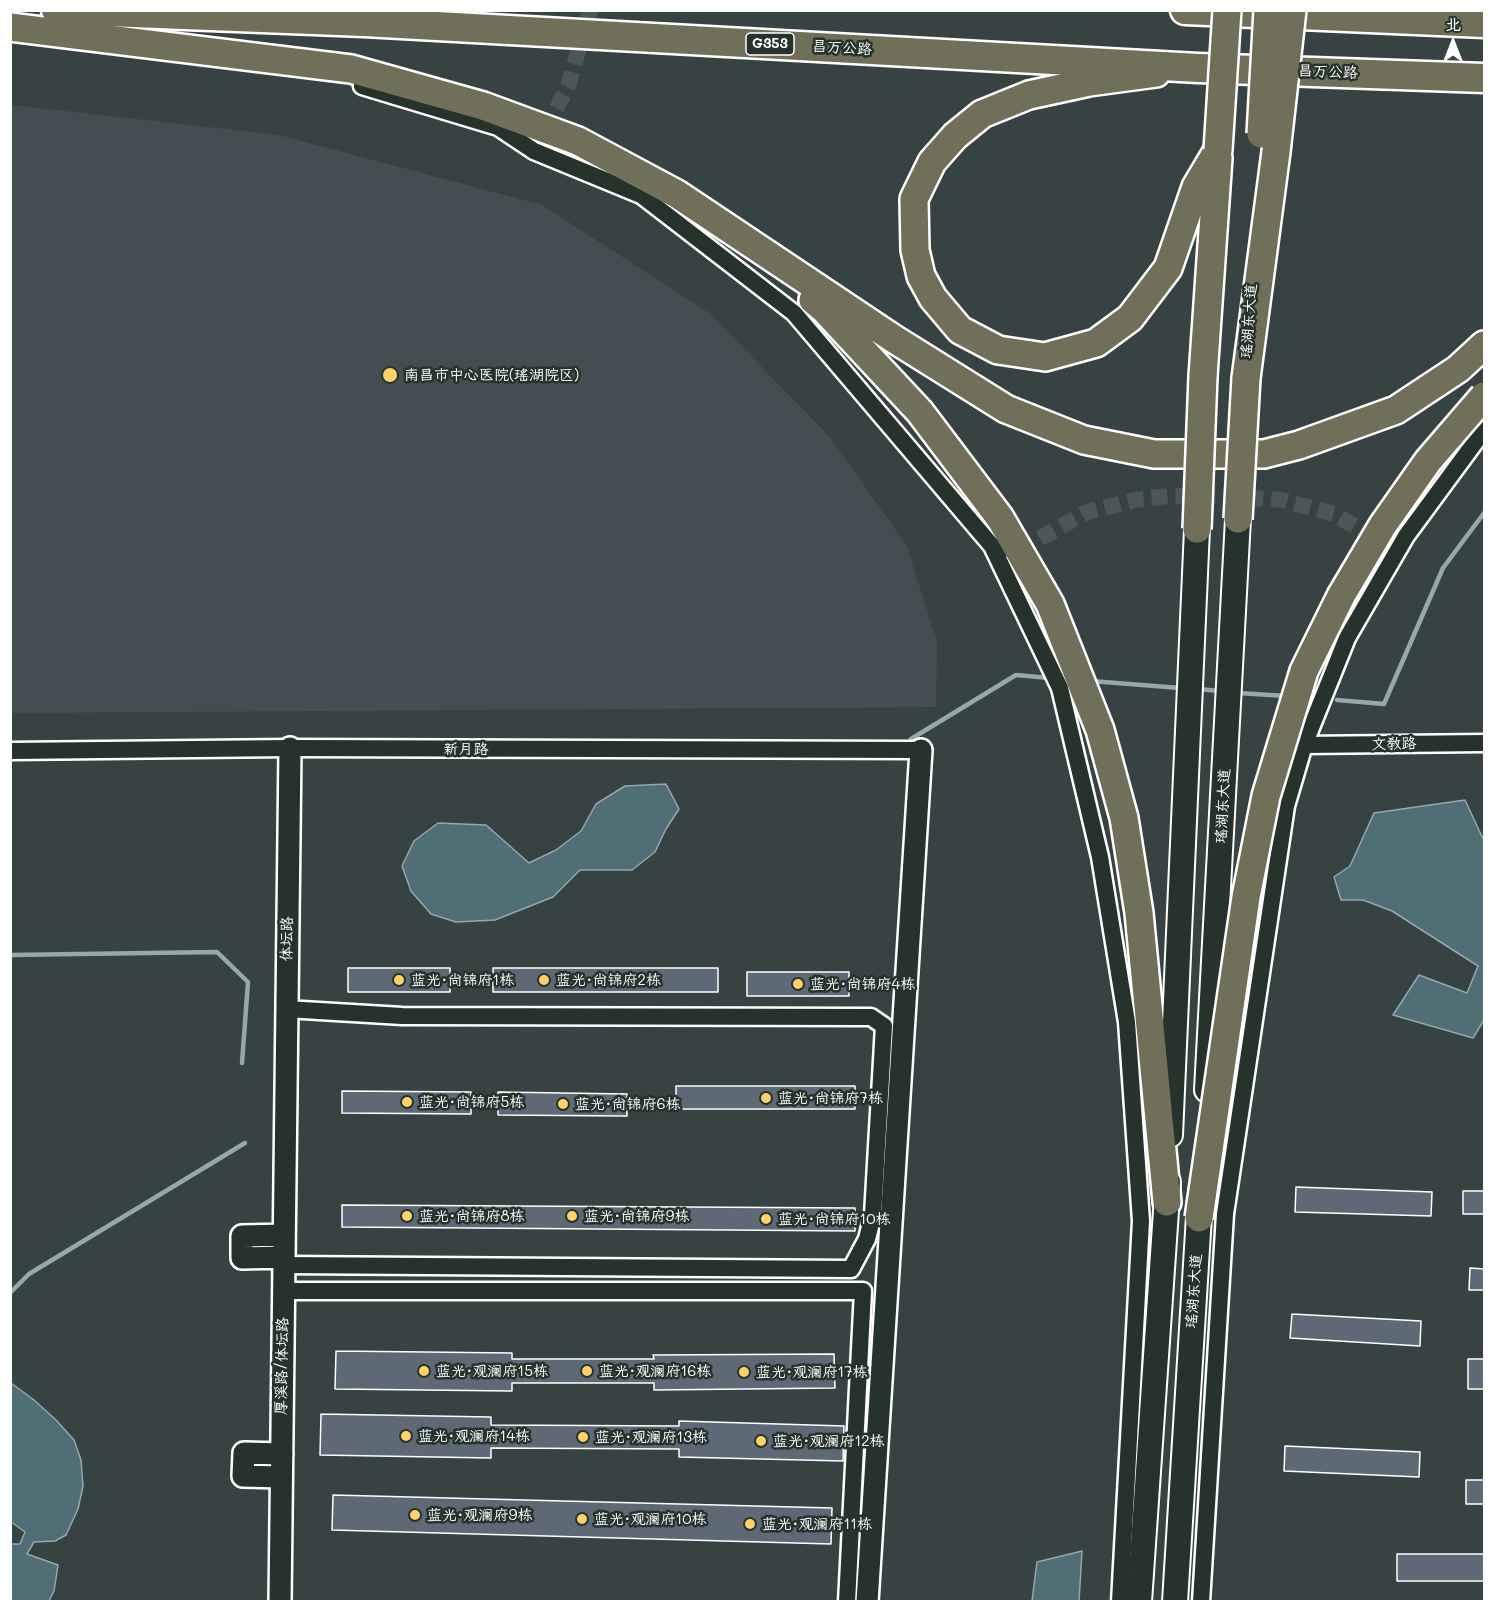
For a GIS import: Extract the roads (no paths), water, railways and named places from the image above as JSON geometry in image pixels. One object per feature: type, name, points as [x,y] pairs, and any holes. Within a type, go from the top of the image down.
[{"type":"highway","name":"昌万公路","points":[[56,10],[364,22],[1198,68],[1485,78]]},
{"type":"highway","points":[[1188,11],[1311,12],[1485,23]]},
{"type":"main road","points":[[1139,1602],[1167,1202],[1203,376],[1227,10]]},
{"type":"main road","points":[[1268,10],[1268,151]]},
{"type":"main road","points":[[1268,151],[1311,12]]},
{"type":"main road","points":[[10,27],[351,69],[483,106],[578,141],[677,194],[894,339],[1006,409],[1084,440],[1154,454],[1264,454],[1299,445],[1396,410],[1458,369],[1485,345]]},
{"type":"main road","points":[[1198,68],[1079,85],[1029,96],[982,114],[955,136],[932,162],[914,199],[915,250],[921,276],[933,298],[960,330],[998,350],[1045,357],[1096,343],[1130,318],[1168,268],[1196,188],[1218,150]]},
{"type":"main road","name":"瑶湖东大道","points":[[1175,1602],[1217,923],[1246,378],[1268,151]]},
{"type":"main road","points":[[677,194],[825,310],[920,412],[1000,518],[1050,604],[1100,730],[1124,818],[1139,913],[1167,1202]]},
{"type":"main road","points":[[1199,1218],[1246,897],[1266,796],[1304,671],[1341,596],[1383,525],[1428,461],[1485,396]]},
{"type":"street","points":[[10,39],[347,81],[498,127],[534,151],[641,195],[794,313],[992,546],[1060,688],[1100,856],[1127,1022],[1141,1221],[1120,1602]]},
{"type":"street","points":[[1201,1602],[1225,1214],[1286,806],[1304,745],[1352,629],[1406,536],[1485,430]]},
{"type":"street","points":[[992,546],[1019,550]]},
{"type":"street","name":"文教路","points":[[1304,745],[1485,743]]},
{"type":"street","name":"新月路","points":[[10,751],[290,748],[921,750]]},
{"type":"street","name":"体坛路","points":[[285,1131],[290,748]]},
{"type":"street","points":[[867,1602],[921,750]]},
{"type":"street","points":[[284,1235],[242,1236],[242,1258],[284,1261],[851,1269],[867,1239],[873,1215],[884,1026],[871,1017],[402,1016],[286,1009]]},
{"type":"street","name":"厚溪路/体坛路","points":[[283,1599],[281,1477],[285,1131]]},
{"type":"street","points":[[283,1291],[863,1291],[847,1602]]},
{"type":"street","points":[[281,1477],[243,1476],[244,1453],[282,1454]]},
{"type":"water","points":[[666,784],[679,809],[655,852],[632,870],[580,870],[553,897],[495,920],[456,922],[431,914],[411,891],[402,866],[414,841],[438,823],[486,825],[529,863],[556,850],[581,831],[596,804],[625,786]]},
{"type":"water","points":[[1465,800],[1484,841],[1484,1020],[1473,1038],[1393,1015],[1419,975],[1467,993],[1478,966],[1392,911],[1363,900],[1341,900],[1334,877],[1350,866],[1374,813]]},
{"type":"water","points":[[11,1383],[56,1420],[74,1440],[81,1460],[83,1486],[78,1509],[66,1535],[55,1541],[34,1542],[27,1554],[58,1565],[54,1591],[49,1601],[11,1601],[11,1544],[20,1544],[25,1532],[11,1522]]},
{"type":"water","points":[[1082,1551],[1079,1601],[1032,1601],[1037,1562]]},
{"type":"waterway","points":[[1337,700],[1384,704],[1443,568],[1484,513]]},
{"type":"waterway","points":[[911,739],[1016,675],[1050,678]]},
{"type":"waterway","points":[[1091,681],[1180,688]]},
{"type":"waterway","points":[[1199,689],[1219,691]]},
{"type":"waterway","points":[[1238,693],[1286,696]]},
{"type":"waterway","points":[[10,955],[217,952],[248,982],[242,1063]]},
{"type":"waterway","points":[[10,1293],[29,1274],[245,1143]]},
{"type":"tunnel","points":[[534,151],[568,86],[590,10]]},
{"type":"tunnel","points":[[1019,550],[1087,512],[1135,500],[1168,496],[1218,496],[1282,500],[1334,514],[1397,551]]},
{"type":"place","name":"南昌市中心医院(瑶湖院区)","points":[[390,375]]},
{"type":"place","name":"蓝光·尚锦府1栋","points":[[399,980]]},
{"type":"place","name":"蓝光·尚锦府2栋","points":[[544,980]]},
{"type":"place","name":"蓝光·尚锦府4栋","points":[[798,984]]},
{"type":"place","name":"蓝光·尚锦府7栋","points":[[766,1098]]},
{"type":"place","name":"蓝光·尚锦府5栋","points":[[407,1102]]},
{"type":"place","name":"蓝光·尚锦府6栋","points":[[563,1104]]},
{"type":"place","name":"蓝光·尚锦府8栋","points":[[407,1216]]},
{"type":"place","name":"蓝光·尚锦府9栋","points":[[572,1216]]},
{"type":"place","name":"蓝光·尚锦府10栋","points":[[766,1219]]},
{"type":"place","name":"蓝光·观澜府15栋","points":[[424,1371]]},
{"type":"place","name":"蓝光·观澜府16栋","points":[[587,1371]]},
{"type":"place","name":"蓝光·观澜府17栋","points":[[744,1372]]},
{"type":"place","name":"蓝光·观澜府14栋","points":[[406,1436]]},
{"type":"place","name":"蓝光·观澜府13栋","points":[[583,1437]]},
{"type":"place","name":"蓝光·观澜府12栋","points":[[761,1441]]},
{"type":"place","name":"蓝光·观澜府9栋","points":[[415,1515]]},
{"type":"place","name":"蓝光·观澜府10栋","points":[[582,1519]]},
{"type":"place","name":"蓝光·观澜府11栋","points":[[750,1524]]}]
